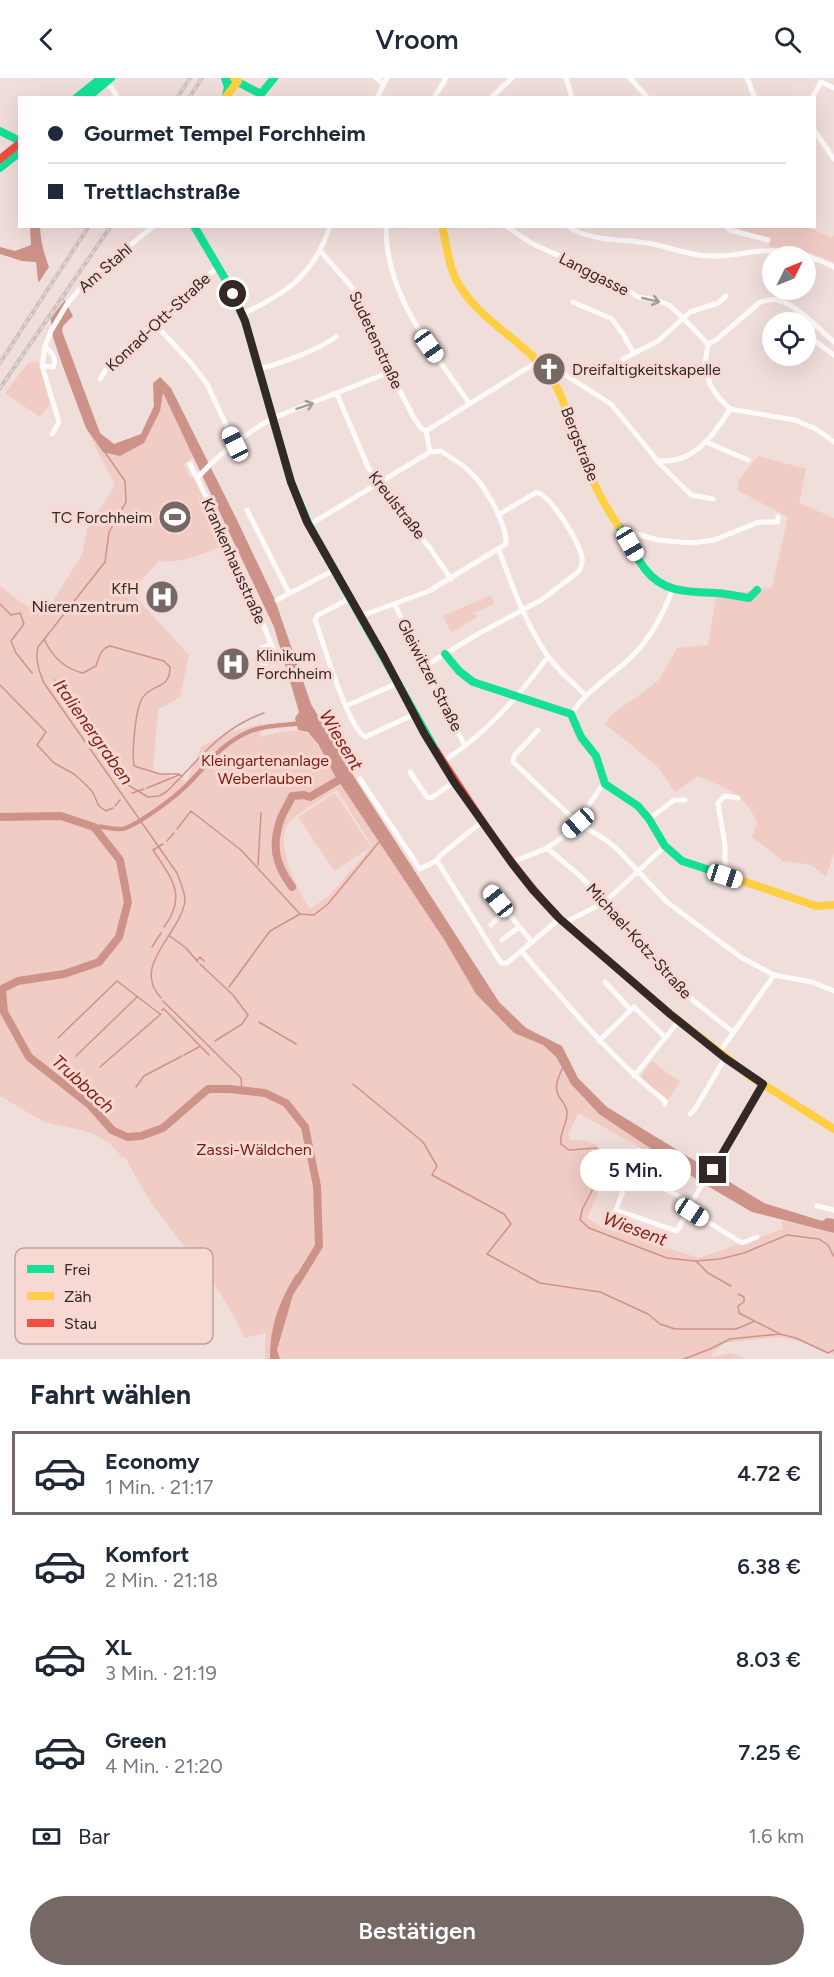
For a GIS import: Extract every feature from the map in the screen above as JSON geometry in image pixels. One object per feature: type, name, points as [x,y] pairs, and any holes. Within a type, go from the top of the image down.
[{"type":"main road","points":[[225,78],[228,87],[226,96]]},
{"type":"main road","points":[[226,96],[234,79],[265,96],[274,78]]},
{"type":"main road","points":[[79,96],[106,79]]},
{"type":"main road","points":[[89,96],[106,79]]},
{"type":"main road","points":[[0,131],[18,141]]},
{"type":"main road","points":[[0,159],[18,144]]},
{"type":"main road","points":[[0,168],[18,154]]},
{"type":"main road","points":[[195,228],[243,314],[291,482],[309,525],[442,762],[480,824],[533,890],[562,921],[722,1055],[834,1129]]},
{"type":"main road","name":"Bergstraße","points":[[443,228],[456,280],[462,291],[494,327],[537,362],[553,380],[562,396],[593,480],[608,509],[643,567],[653,579],[672,591]]},
{"type":"main road","points":[[672,591],[727,594],[749,598],[757,590]]},
{"type":"main road","points":[[445,654],[459,672],[473,681],[571,714],[581,737],[596,756],[605,784],[638,806],[649,819],[664,846],[682,861],[816,906],[834,905]]},
{"type":"street","points":[[376,78],[385,81],[378,96]]},
{"type":"street","points":[[435,96],[446,78]]},
{"type":"street","points":[[493,96],[512,78]]},
{"type":"street","points":[[566,78],[571,96]]},
{"type":"street","points":[[630,78],[646,96]]},
{"type":"street","points":[[747,78],[754,96]]},
{"type":"street","points":[[106,79],[117,96]]},
{"type":"street","points":[[813,96],[820,80],[834,88]]},
{"type":"street","points":[[816,133],[834,159]]},
{"type":"street","name":"Am Stahl","points":[[52,434],[59,422],[42,366],[45,346],[51,331],[67,304],[88,279],[152,228]]},
{"type":"street","points":[[243,314],[291,288],[321,252],[329,228]]},
{"type":"street","points":[[387,228],[386,247],[392,274],[413,321],[469,404]]},
{"type":"street","name":"Langgasse","points":[[509,228],[531,243],[612,280],[638,297],[669,305],[708,344]]},
{"type":"street","points":[[572,228],[594,238],[651,243],[698,255],[727,256],[763,251],[803,254],[834,267]]},
{"type":"street","points":[[728,228],[768,240]]},
{"type":"street","name":"Sudetenstraße","points":[[321,252],[350,285],[364,307],[390,372],[414,417],[421,428],[426,431],[429,440]]},
{"type":"street","name":"Konrad-Ott-Straße","points":[[100,379],[112,360],[218,267]]},
{"type":"street","points":[[623,359],[658,341],[682,317],[698,308],[718,303],[726,296]]},
{"type":"street","points":[[796,312],[777,299],[767,300],[759,303],[716,340],[708,344],[705,363],[710,385],[730,409],[795,420],[816,429],[834,442]]},
{"type":"street","points":[[573,302],[612,320],[633,352]]},
{"type":"street","points":[[154,323],[207,384],[235,444]]},
{"type":"street","points":[[816,328],[834,342]]},
{"type":"street","points":[[260,369],[294,357],[336,337]]},
{"type":"street","points":[[816,342],[834,355]]},
{"type":"street","points":[[42,366],[53,367],[55,363],[55,358],[45,346]]},
{"type":"street","points":[[426,431],[537,362],[549,363],[611,404],[657,460],[691,495],[713,499]]},
{"type":"street","name":"Krankenhausstraße","points":[[198,477],[235,444],[273,417],[390,372]]},
{"type":"street","name":"Kreulstraße","points":[[337,394],[358,449],[378,484],[430,548],[451,579]]},
{"type":"street","points":[[657,460],[670,462],[697,450],[706,442],[730,409]]},
{"type":"street","points":[[429,440],[430,452]]},
{"type":"street","points":[[361,616],[429,591],[506,544],[507,535],[491,500],[470,471],[437,450],[429,440]]},
{"type":"street","points":[[706,442],[748,459]]},
{"type":"street","points":[[309,525],[430,452],[437,450]]},
{"type":"street","points":[[669,470],[670,462]]},
{"type":"street","name":"Krankenhausstraße","points":[[190,464],[198,477],[271,644]]},
{"type":"street","points":[[425,666],[543,599],[579,571],[582,565],[579,546],[543,494],[537,492],[498,515]]},
{"type":"street","points":[[247,510],[289,593]]},
{"type":"street","points":[[622,530],[658,540],[691,543],[714,540],[759,522],[778,522],[778,517]]},
{"type":"street","points":[[499,550],[522,610],[548,657],[585,695]]},
{"type":"street","points":[[277,600],[334,570]]},
{"type":"street","points":[[571,714],[585,695],[628,661],[641,646],[662,617],[672,591]]},
{"type":"street","points":[[351,598],[318,615],[315,620],[346,706],[359,733],[365,737],[415,714]]},
{"type":"street","name":"Gleiwitzer Straße","points":[[394,605],[465,746]]},
{"type":"street","points":[[442,762],[497,719],[518,697],[548,657]]},
{"type":"street","points":[[346,706],[398,683]]},
{"type":"street","points":[[538,730],[514,756],[513,762],[578,823],[611,844],[667,902],[742,958],[774,975],[812,982],[834,991]]},
{"type":"street","points":[[410,772],[427,797],[431,798],[454,782]]},
{"type":"street","points":[[360,778],[420,869],[436,861],[480,824]]},
{"type":"street","points":[[511,862],[547,848],[578,823],[600,788],[605,784]]},
{"type":"street","points":[[725,876],[725,845],[718,803],[725,796],[738,798]]},
{"type":"street","points":[[649,819],[674,800],[685,800]]},
{"type":"street","points":[[436,861],[501,963],[507,963],[562,921],[605,902],[664,846]]},
{"type":"street","name":"Michael-Kotz-Straße","points":[[547,848],[580,876],[605,902],[671,979],[694,1001],[734,1032]]},
{"type":"street","points":[[490,891],[532,942]]},
{"type":"street","points":[[491,925],[506,910]]},
{"type":"street","points":[[502,940],[519,927]]},
{"type":"street","points":[[522,951],[599,1041],[634,1076],[665,1101],[665,1104]]},
{"type":"street","points":[[690,1114],[695,1109],[734,1032],[774,975]]},
{"type":"street","points":[[605,982],[631,1010]]},
{"type":"street","points":[[599,1041],[634,1007],[665,1037]]},
{"type":"street","points":[[634,1076],[679,1021]]},
{"type":"street","points":[[692,1212],[691,1203],[763,1084]]},
{"type":"street","points":[[611,1222],[638,1150]]},
{"type":"street","points":[[630,1170],[691,1203]]},
{"type":"street","points":[[817,1206],[834,1210]]},
{"type":"street","points":[[616,1210],[677,1231],[686,1215],[692,1212]]},
{"type":"street","points":[[692,1212],[742,1243],[757,1237]]},
{"type":"green space","points":[[732,228],[810,228],[831,238],[834,236],[834,262],[816,255],[816,246],[770,246],[768,242]]},
{"type":"green space","points":[[39,362],[50,404],[40,417],[5,393],[28,363]]},
{"type":"green space","points":[[162,392],[194,457],[184,464],[190,478],[194,477],[226,544],[185,559],[159,561],[131,592],[189,655],[180,697],[158,710],[153,771],[187,781],[201,747],[228,733],[263,723],[259,737],[280,732],[301,731],[313,737],[335,776],[445,941],[476,994],[513,1033],[543,1045],[556,1057],[564,1074],[584,1099],[704,1184],[579,1113],[568,1134],[571,1140],[590,1142],[606,1154],[606,1176],[587,1218],[601,1227],[699,1258],[783,1229],[782,1221],[834,1233],[834,1355],[803,1342],[778,1337],[724,1343],[711,1355],[713,1357],[731,1353],[746,1359],[280,1359],[277,1350],[293,1295],[306,1275],[296,1274],[284,1295],[277,1315],[270,1359],[265,1359],[266,1333],[244,1338],[236,1319],[213,1282],[213,1248],[186,1248],[153,1205],[125,1157],[122,1157],[110,1144],[96,1135],[44,1122],[0,1096],[0,586],[28,607],[50,605],[82,555],[87,529],[115,485],[86,428],[103,452],[144,442]],"holes":[[[337,790],[372,846],[330,895],[310,909],[289,868],[284,834],[291,820]]]},
{"type":"green space","points":[[758,456],[806,469],[799,503],[834,518],[834,854],[826,877],[811,865],[783,861],[752,837],[757,822],[746,804],[733,792],[698,776],[675,792],[658,767],[605,724],[610,716],[658,681],[677,648],[708,645],[716,597],[772,587],[788,517],[737,490],[740,478]]},
{"type":"green space","points":[[491,595],[495,603],[474,613],[477,617],[451,633],[443,616]]},
{"type":"green space","points":[[335,793],[371,847],[334,871],[298,817]]},
{"type":"green space","points":[[652,1061],[680,1082],[668,1100],[640,1078]]},
{"type":"shaded area","points":[[30,228],[40,228],[47,261],[73,316],[63,326],[62,331],[100,433],[114,444],[141,434],[154,406],[153,383],[160,377],[171,388],[275,600],[311,704],[356,780],[499,1002],[526,1028],[562,1046],[578,1078],[607,1107],[764,1203],[822,1221],[827,1218],[834,1219],[834,1233],[752,1212],[704,1184],[599,1114],[571,1084],[556,1057],[543,1045],[514,1033],[476,994],[445,941],[335,776],[318,744],[308,732],[298,730],[295,718],[299,712],[274,627],[163,393],[160,411],[144,443],[120,456],[103,452],[86,428],[53,337],[51,321],[38,280],[36,262],[22,261],[0,254],[0,247],[15,251],[31,245]]},
{"type":"shaded area","points":[[296,1274],[306,1274],[293,1295],[277,1350],[280,1359],[270,1359],[277,1314]]},
{"type":"pier","points":[[51,264],[64,301],[48,322],[37,285]]},
{"type":"waterway","name":"Italienergraben","points":[[104,451],[125,481],[126,502],[109,532],[105,562],[38,647],[37,661],[44,683],[177,873],[181,883],[185,900],[182,912],[160,949],[151,973],[153,986],[161,998]]},
{"type":"waterway","points":[[0,604],[11,615],[20,613],[24,624],[11,641],[16,653],[32,673]]},
{"type":"waterway","points":[[44,639],[60,661],[83,673],[96,666],[102,651],[110,646],[164,661],[170,667],[167,679],[144,696],[138,709],[133,750],[134,766],[160,774],[179,774],[182,777]]},
{"type":"waterway","points":[[55,680],[128,785],[148,797],[159,796],[166,792],[221,737],[264,713]]},
{"type":"waterway","points":[[0,685],[46,732],[37,745],[54,763],[83,782],[92,791],[99,806],[106,811],[113,808]]},
{"type":"waterway","points":[[94,827],[122,829],[133,825],[174,796],[214,756],[237,738],[259,728],[300,723]]},
{"type":"waterway","points":[[147,788],[179,775]]},
{"type":"waterway","points":[[292,887],[286,879],[276,854],[276,837],[282,815],[292,796],[310,797],[344,777]]},
{"type":"waterway","points":[[132,793],[144,789]]},
{"type":"waterway","points":[[115,806],[120,800]]},
{"type":"waterway","points":[[177,829],[191,811],[241,850],[300,914]]},
{"type":"waterway","points":[[258,865],[261,813]]},
{"type":"waterway","name":"Trubbach","points":[[0,817],[61,816],[94,827],[120,860],[128,902],[119,937],[99,962],[64,974],[18,981],[2,989],[4,1012],[29,1057],[90,1105],[112,1130],[127,1137],[141,1136],[163,1128],[208,1089],[265,1093],[286,1103],[305,1127],[317,1186],[319,1246],[297,1282]]},
{"type":"waterway","points":[[167,841],[174,833]]},
{"type":"waterway","points":[[229,987],[270,931],[300,914],[314,915],[328,904],[379,842]]},
{"type":"waterway","points":[[163,844],[153,850],[171,878],[176,896],[171,916],[164,927]]},
{"type":"waterway","points":[[152,947],[161,933]]},
{"type":"waterway","points":[[170,936],[186,948],[198,962]]},
{"type":"waterway","points":[[197,960],[200,957],[204,961]]},
{"type":"waterway","points":[[200,964],[233,995],[248,1015],[242,1024],[215,1041]]},
{"type":"waterway","points":[[58,1038],[117,981],[160,1014]]},
{"type":"waterway","points":[[76,1056],[137,997]]},
{"type":"waterway","name":"Italienergraben","points":[[163,1001],[241,1078],[242,1091]]},
{"type":"waterway","points":[[162,1010],[164,1009],[209,1055]]},
{"type":"waterway","points":[[100,1067],[161,1014]]},
{"type":"waterway","points":[[259,1022],[296,1044]]},
{"type":"waterway","points":[[184,1055],[199,1047]]},
{"type":"waterway","points":[[136,1087],[144,1076],[182,1056]]},
{"type":"waterway","name":"Wiesent","points":[[563,1067],[557,1087],[567,1111],[561,1144],[569,1150],[596,1148],[601,1153],[600,1175],[582,1210],[580,1220],[589,1228],[667,1258],[695,1261],[720,1259],[744,1253],[787,1235],[819,1239],[828,1245],[834,1257]]},
{"type":"waterway","points":[[353,1084],[423,1142],[437,1166],[432,1175],[504,1214],[511,1224],[487,1254],[540,1283],[600,1292],[648,1314],[660,1324],[675,1329],[736,1329],[755,1321]]},
{"type":"waterway","points":[[696,1261],[708,1273],[731,1286]]},
{"type":"waterway","points":[[738,1294],[744,1297],[744,1302],[738,1306],[739,1313],[780,1334]]},
{"type":"waterway","points":[[684,1359],[730,1339],[780,1334],[796,1338],[828,1353],[834,1350]]},
{"type":"railway","points":[[178,96],[190,78]]},
{"type":"railway","points":[[190,96],[202,78]]},
{"type":"railway","points":[[0,363],[88,228]]},
{"type":"railway","points":[[0,388],[110,228]]},
{"type":"traffic: fast","points":[[78,96],[101,78]]},
{"type":"traffic: fast","points":[[89,96],[111,78]]},
{"type":"traffic: fast","points":[[225,78],[228,87],[226,96]]},
{"type":"traffic: fast","points":[[230,78],[261,94],[274,78]]},
{"type":"traffic: fast","points":[[0,131],[18,140]]},
{"type":"traffic: fast","points":[[0,168],[18,154]]},
{"type":"traffic: fast","points":[[195,228],[224,277],[245,321],[291,482],[309,525],[436,751]]},
{"type":"traffic: fast","points":[[618,525],[645,569],[652,577],[668,587],[749,598],[757,590]]},
{"type":"traffic: fast","points":[[445,654],[459,671],[473,682],[571,714],[581,737],[596,756],[605,784],[638,806],[649,819],[665,846],[682,861],[731,877]]},
{"type":"traffic: slow","points":[[227,96],[238,81],[234,78]]},
{"type":"traffic: slow","points":[[442,228],[452,270],[468,298],[533,357],[555,384],[592,480],[618,525]]},
{"type":"traffic: slow","points":[[731,877],[816,906],[834,905]]},
{"type":"traffic: slow","points":[[557,916],[670,1014],[750,1076],[834,1129]]},
{"type":"traffic: jam","points":[[0,159],[18,145]]},
{"type":"traffic: jam","points":[[436,751],[508,857],[557,916]]},
{"type":"place","name":"Dreifaltigkeitskapelle","points":[[549,369]]},
{"type":"place","name":"TC Forchheim","points":[[175,517]]},
{"type":"place","name":"KfH Nierenzentrum","points":[[162,597]]},
{"type":"place","name":"Klinikum Forchheim","points":[[233,664]]},
{"type":"route","points":[[233,294],[245,321],[291,482],[307,522],[384,657],[424,733],[454,782],[511,862],[560,919],[670,1014],[725,1058],[763,1084],[713,1170]]},
{"type":"park label","name":"Kleingartenanlage Weberlauben","points":[[265,769]]},
{"type":"park label","name":"Zassi-Wäldchen","points":[[254,1149]]}]
